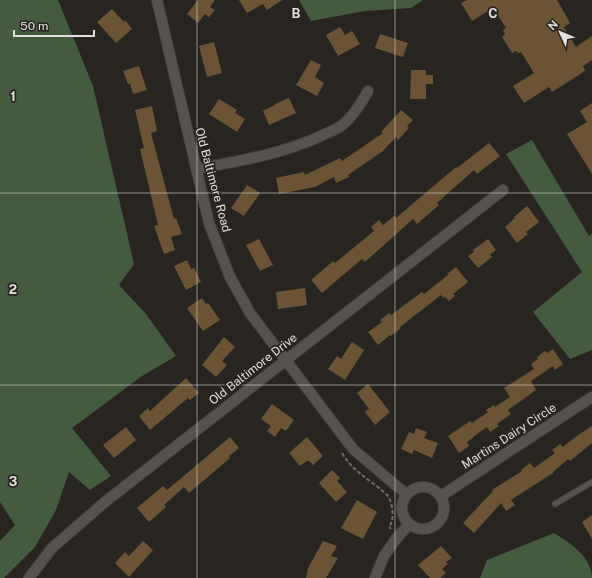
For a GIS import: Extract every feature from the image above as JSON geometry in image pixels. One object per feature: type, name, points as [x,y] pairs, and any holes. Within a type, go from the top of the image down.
[{"type":"street","name":"Old Baltimore Road","points":[[157,0],[209,222],[230,277],[250,313],[353,449],[406,494]]},
{"type":"street","points":[[196,169],[259,157],[301,145],[318,138],[346,122],[359,107],[368,91]]},
{"type":"street","name":"Old Baltimore Drive","points":[[29,578],[52,548],[105,502],[503,190]]},
{"type":"street","name":"Martins Dairy Circle","points":[[441,496],[592,397]]},
{"type":"street","points":[[424,486],[434,489],[441,496],[444,504],[444,511],[441,519],[435,526],[426,529],[417,528],[409,524],[404,518],[402,509],[403,500],[406,494],[414,488],[424,486]]},
{"type":"street","points":[[375,578],[384,556],[409,524]]},
{"type":"lane","points":[[555,504],[592,482]]},
{"type":"path","points":[[341,451],[346,460],[354,468],[387,496],[391,505],[392,521],[389,527],[392,530],[401,533]]},
{"type":"green space","points":[[0,0],[58,0],[93,86],[134,264],[119,285],[146,314],[176,356],[142,376],[72,428],[111,476],[90,490],[69,472],[56,510],[35,547],[4,578],[0,578],[0,541],[15,525],[0,502]]},
{"type":"green space","points":[[299,0],[423,0],[411,8],[365,11],[311,21]]},
{"type":"green space","points":[[532,140],[589,236],[592,234],[592,350],[570,359],[533,312],[582,272],[506,154]]},
{"type":"green space","points":[[554,533],[579,551],[591,570],[592,578],[480,578],[487,560]]},
{"type":"building","points":[[198,0],[215,0],[210,7],[215,10],[209,17],[205,14],[198,23],[187,14]]},
{"type":"building","points":[[239,0],[282,0],[267,10],[263,4],[247,13]]},
{"type":"building","points":[[467,0],[557,0],[570,23],[564,27],[576,47],[592,36],[592,60],[583,66],[585,71],[552,92],[549,87],[524,103],[513,86],[534,73],[521,52],[518,53],[516,51],[512,53],[502,37],[505,34],[503,30],[506,28],[493,8],[472,21],[461,3]]},
{"type":"building","points":[[112,9],[124,22],[125,20],[132,29],[116,43],[97,22]]},
{"type":"building","points":[[340,27],[345,35],[352,31],[360,44],[338,56],[326,35]]},
{"type":"building","points":[[380,34],[408,43],[403,57],[375,48]]},
{"type":"building","points":[[214,42],[222,73],[207,77],[199,46]]},
{"type":"building","points":[[311,60],[321,65],[315,77],[324,83],[317,96],[296,85]]},
{"type":"building","points":[[139,66],[147,90],[133,94],[130,84],[128,84],[123,71]]},
{"type":"building","points":[[411,70],[426,70],[426,75],[433,75],[433,84],[426,84],[426,99],[410,99]]},
{"type":"building","points":[[289,98],[296,113],[269,125],[263,111]]},
{"type":"building","points":[[219,99],[237,110],[235,113],[245,119],[237,132],[209,114]]},
{"type":"building","points":[[592,103],[592,174],[567,134],[587,122],[580,111]]},
{"type":"building","points":[[152,106],[157,131],[151,133],[174,219],[176,218],[182,234],[171,237],[175,250],[164,254],[154,226],[158,225],[140,149],[144,148],[135,110]]},
{"type":"building","points":[[401,110],[413,120],[407,126],[409,128],[398,140],[396,137],[383,151],[348,175],[349,177],[336,183],[334,177],[315,187],[279,194],[276,178],[304,172],[305,175],[340,158],[342,161],[383,133],[381,132]]},
{"type":"building","points":[[489,143],[500,156],[477,174],[474,170],[437,203],[439,205],[417,224],[413,219],[365,262],[362,259],[322,293],[311,280],[333,261],[335,263],[374,231],[371,227],[379,220],[383,225],[394,216],[396,218],[456,167],[457,168]]},
{"type":"building","points":[[247,185],[260,193],[244,216],[231,208]]},
{"type":"building","points":[[527,206],[539,222],[526,232],[528,234],[517,243],[505,227]]},
{"type":"building","points":[[259,239],[273,265],[260,271],[246,245]]},
{"type":"building","points":[[488,239],[496,250],[490,255],[492,257],[478,268],[468,256],[474,252],[473,250]]},
{"type":"building","points":[[187,260],[191,269],[194,268],[201,282],[186,290],[174,266]]},
{"type":"building","points":[[456,267],[468,282],[453,294],[455,296],[449,301],[441,295],[378,345],[368,332],[382,322],[380,320],[389,313],[391,315],[422,292],[424,294]]},
{"type":"building","points":[[305,288],[307,305],[278,309],[276,292]]},
{"type":"building","points":[[202,298],[206,304],[208,303],[220,320],[203,331],[187,308]]},
{"type":"building","points":[[224,337],[235,347],[222,361],[227,365],[216,377],[202,365]]},
{"type":"building","points":[[352,342],[364,350],[345,380],[328,369],[337,356],[341,359]]},
{"type":"building","points":[[553,349],[563,364],[555,370],[553,366],[531,381],[536,390],[508,410],[511,414],[497,424],[499,426],[490,432],[487,427],[467,442],[469,446],[459,453],[448,436],[470,421],[472,423],[488,412],[486,410],[494,405],[495,407],[510,397],[504,388],[534,369],[531,364],[538,359],[537,357],[545,351],[547,353]]},
{"type":"building","points":[[186,378],[199,393],[190,400],[188,398],[150,430],[139,416],[148,408],[150,411]]},
{"type":"building","points":[[368,384],[390,412],[375,425],[365,412],[369,409],[357,393]]},
{"type":"building","points":[[272,404],[294,420],[286,431],[281,428],[275,437],[267,431],[271,426],[261,419]]},
{"type":"building","points":[[592,426],[592,443],[570,461],[568,459],[553,473],[511,500],[515,505],[506,511],[501,503],[474,533],[463,523],[493,491],[492,490],[522,471],[521,470],[530,463],[534,468],[555,453],[552,450],[560,444],[563,447]]},
{"type":"building","points":[[126,427],[136,440],[114,458],[103,445]]},
{"type":"building","points":[[416,428],[427,432],[424,438],[438,443],[432,458],[414,450],[412,454],[401,449],[409,432],[414,434]]},
{"type":"building","points":[[230,437],[239,448],[229,456],[230,458],[189,493],[184,487],[164,505],[166,507],[149,522],[137,508],[163,486],[167,490]]},
{"type":"building","points":[[307,437],[323,456],[313,465],[308,460],[300,466],[289,453]]},
{"type":"building","points":[[332,470],[340,478],[337,481],[347,492],[336,502],[319,483]]},
{"type":"building","points":[[357,500],[377,512],[363,539],[341,528]]},
{"type":"building","points":[[592,515],[592,539],[582,522]]},
{"type":"building","points":[[143,541],[153,550],[129,577],[115,563],[125,552],[129,556]]},
{"type":"building","points":[[323,541],[337,546],[331,556],[338,558],[326,578],[306,578],[308,568]]},
{"type":"building","points":[[441,546],[452,558],[446,562],[448,564],[442,569],[446,573],[440,578],[430,578],[418,565]]}]
